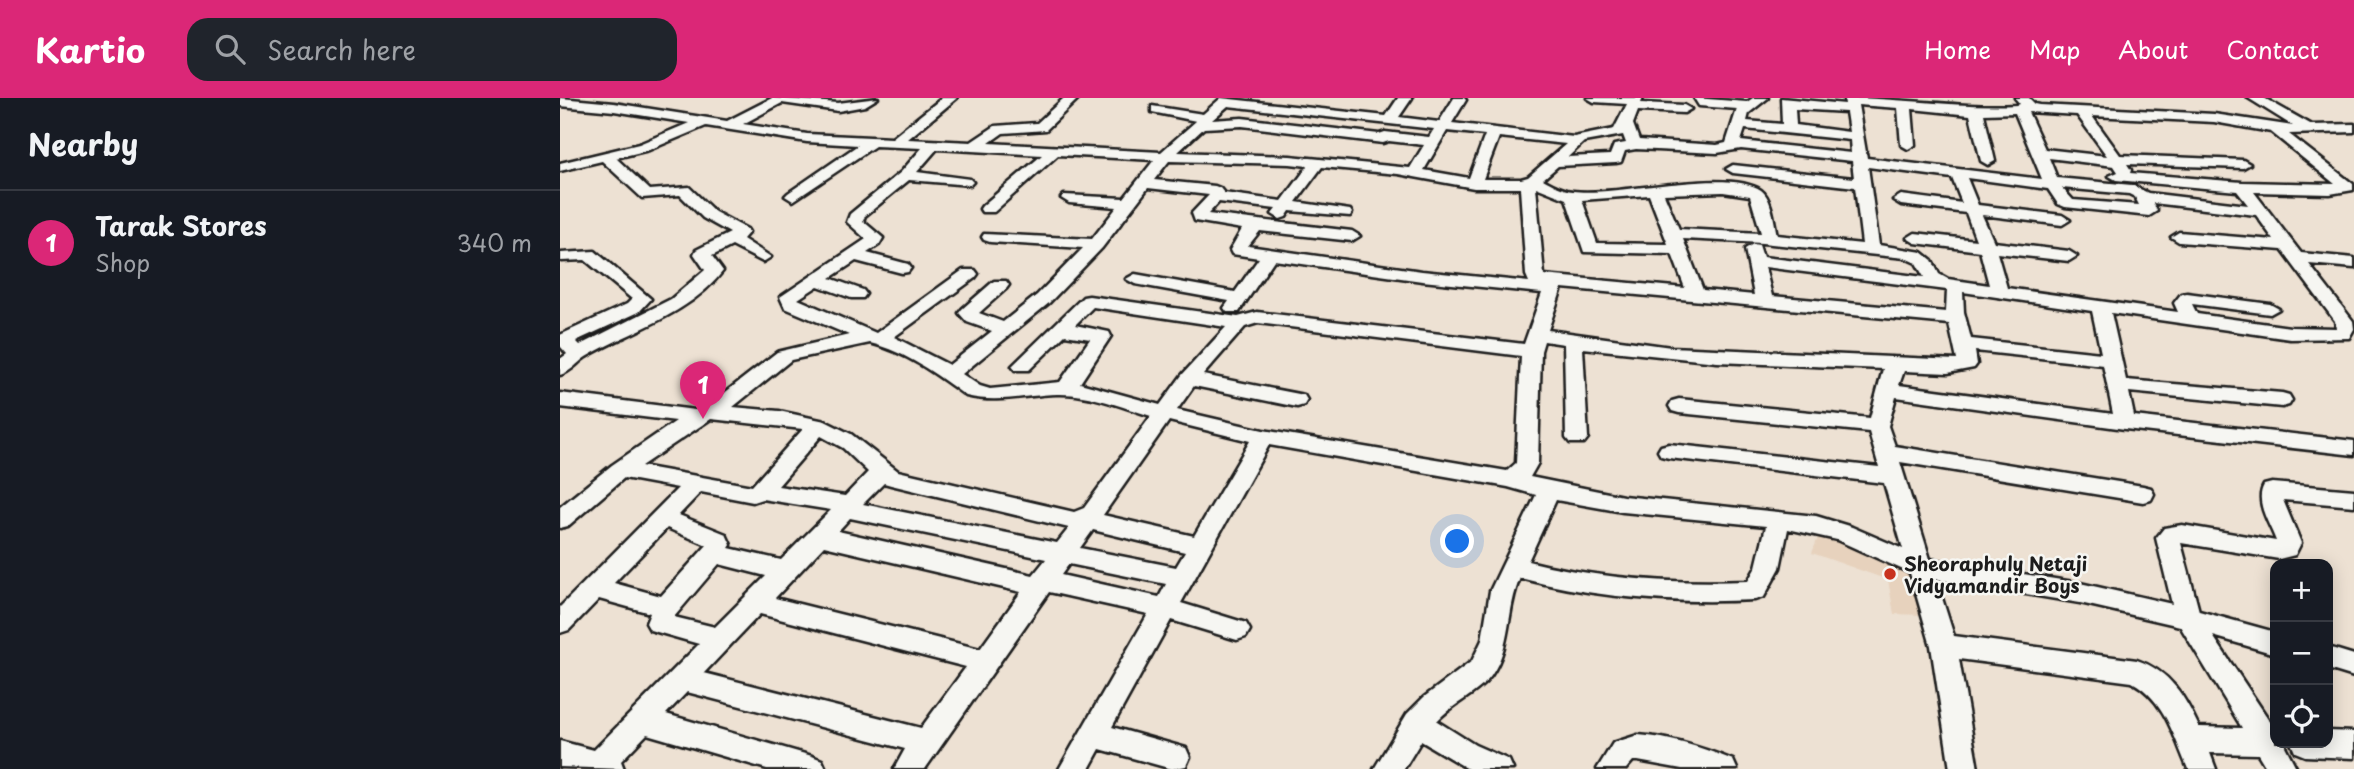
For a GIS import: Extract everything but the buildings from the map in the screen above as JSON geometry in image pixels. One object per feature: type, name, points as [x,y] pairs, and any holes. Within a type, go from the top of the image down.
[{"type":"street","points":[[597,106],[612,98]]},
{"type":"street","points":[[560,167],[644,147],[707,122],[756,98]]},
{"type":"street","points":[[728,126],[777,99],[839,107],[858,104],[871,98]]},
{"type":"street","points":[[896,142],[950,98]]},
{"type":"street","points":[[974,147],[1000,129],[1041,127],[1072,98]]},
{"type":"street","points":[[1206,98],[1294,104],[1340,114],[1576,141],[1613,135],[1626,124],[1634,102]]},
{"type":"street","points":[[1340,114],[1349,98]]},
{"type":"street","points":[[1363,167],[1384,137],[1405,98]]},
{"type":"street","points":[[1594,98],[1684,109]]},
{"type":"street","points":[[1701,98],[1704,103],[1709,104],[1755,102]]},
{"type":"street","points":[[2137,98],[2156,116]]},
{"type":"street","points":[[2255,98],[2309,129]]},
{"type":"street","points":[[950,374],[1048,294],[1096,244],[1164,157],[1227,100]]},
{"type":"street","points":[[1415,173],[1459,100]]},
{"type":"street","points":[[1794,130],[1787,125],[1788,101],[1976,111],[2024,105],[2082,113],[2228,120],[2281,130],[2354,128]]},
{"type":"street","points":[[560,102],[807,138],[1055,152],[1318,162],[1474,183],[1528,182],[1573,196],[1717,187],[1749,191],[1759,198],[1770,239]]},
{"type":"street","points":[[1733,145],[1743,111],[1755,102]]},
{"type":"street","points":[[1275,126],[1294,104]]},
{"type":"street","points":[[1852,104],[1870,243],[1877,251]]},
{"type":"street","points":[[2024,105],[2046,178]]},
{"type":"street","points":[[1157,109],[1225,125],[1242,122],[1433,142]]},
{"type":"street","points":[[1905,109],[1908,145]]},
{"type":"street","points":[[1976,111],[1988,161]]},
{"type":"street","points":[[1999,291],[1987,246],[1957,173],[1954,158],[1988,161],[2046,178],[2063,201],[2070,204],[2147,212],[2149,208],[2118,160],[2082,113]]},
{"type":"street","points":[[1626,124],[1636,145]]},
{"type":"street","points":[[1739,124],[1857,137]]},
{"type":"street","points":[[2281,130],[2278,132],[2283,137],[2350,186]]},
{"type":"street","points":[[1474,183],[1494,131]]},
{"type":"street","points":[[793,196],[873,141]]},
{"type":"street","points":[[1528,182],[1576,141]]},
{"type":"street","points":[[934,144],[910,171],[858,214],[855,222],[875,238],[869,246],[789,297],[791,304],[894,343],[950,374],[973,391],[990,395],[1080,389],[1163,413],[1263,437],[1509,479],[1548,493],[1642,508],[1816,525],[1844,533],[1920,567],[2031,584],[2188,618],[2270,642]]},
{"type":"street","points":[[1553,162],[1616,159],[1619,148],[1636,145],[1709,149],[1733,145],[1957,173],[2046,178],[2136,189],[2215,208],[2260,211]]},
{"type":"street","points":[[988,209],[1055,152]]},
{"type":"street","points":[[2040,153],[2118,160],[2243,164]]},
{"type":"street","points":[[567,343],[684,298],[714,271],[702,254],[732,240],[741,232],[709,215],[688,191],[677,189],[647,195],[604,155]]},
{"type":"street","points":[[1318,162],[1287,205],[1264,226],[1249,231],[1238,250],[1422,276],[1696,295],[1958,319]]},
{"type":"street","points":[[1733,169],[1863,183]]},
{"type":"street","points":[[910,171],[967,176]]},
{"type":"street","points":[[1528,182],[1535,275],[1537,280],[1553,286]]},
{"type":"street","points":[[1143,183],[1217,192],[1200,212],[1202,218],[1352,236]]},
{"type":"street","points":[[2136,189],[2330,189],[2350,186]]},
{"type":"street","points":[[1755,261],[1999,291],[2190,320],[2324,335],[2342,334],[2349,322],[2242,187]]},
{"type":"street","points":[[1656,192],[1696,295]]},
{"type":"street","points":[[1048,294],[1231,322],[1256,317],[1534,342],[1573,342],[1764,358],[1958,367],[1967,364],[1953,291],[1950,286],[1933,281],[1920,258],[1750,237],[1590,248],[1573,196]]},
{"type":"street","points":[[1215,197],[1344,213]]},
{"type":"street","points":[[1069,198],[1127,203]]},
{"type":"street","points":[[1901,200],[2062,220]]},
{"type":"street","points":[[990,237],[1096,244]]},
{"type":"street","points":[[1750,237],[1764,301]]},
{"type":"street","points":[[2179,237],[2354,263]]},
{"type":"street","points":[[1915,238],[2069,256]]},
{"type":"street","points":[[732,240],[763,257]]},
{"type":"street","points":[[560,369],[567,343],[633,308],[642,299],[589,255],[562,257]]},
{"type":"street","points":[[908,769],[1085,520],[1100,504],[1231,322],[1240,298],[1269,255]]},
{"type":"street","points":[[854,256],[902,268]]},
{"type":"street","points":[[560,520],[620,470],[704,415],[784,356],[810,348],[875,338],[968,274]]},
{"type":"street","points":[[816,279],[857,294]]},
{"type":"street","points":[[1135,279],[1240,298]]},
{"type":"street","points":[[1000,285],[968,313],[973,318],[1005,329]]},
{"type":"street","points":[[1509,479],[1521,474],[1527,463],[1534,342],[1553,286]]},
{"type":"street","points":[[2190,320],[2183,303],[2187,298],[2270,309]]},
{"type":"street","points":[[1022,366],[1084,303],[1095,301]]},
{"type":"street","points":[[2101,308],[2125,422]]},
{"type":"street","points":[[1060,328],[1102,336],[1066,388]]},
{"type":"street","points":[[1573,342],[1577,438]]},
{"type":"street","points":[[1965,344],[2112,360]]},
{"type":"street","points":[[1900,364],[1893,368],[1878,426],[1944,646],[1964,769]]},
{"type":"street","points":[[1189,379],[1297,400]]},
{"type":"street","points":[[2117,384],[2282,400]]},
{"type":"street","points":[[1889,390],[2125,422],[2354,448]]},
{"type":"street","points":[[560,400],[704,415],[790,420],[818,426],[845,440],[881,472],[904,481],[1064,519],[1085,520],[1200,547]]},
{"type":"street","points":[[1679,406],[1878,426]]},
{"type":"street","points":[[761,491],[818,426]]},
{"type":"street","points":[[1073,769],[1263,437]]},
{"type":"street","points":[[1669,451],[1892,476]]},
{"type":"street","points":[[1884,452],[2143,494]]},
{"type":"street","points":[[620,470],[743,493],[761,491],[848,507],[1183,578]]},
{"type":"street","points":[[560,754],[595,766],[881,472]]},
{"type":"street","points":[[560,623],[696,484]]},
{"type":"street","points":[[2270,741],[2188,618],[2168,538],[2172,534],[2279,550],[2287,548],[2289,543],[2272,503],[2272,491],[2354,498]]},
{"type":"street","points":[[1388,769],[1417,723],[1434,705],[1481,668],[1494,640],[1499,601],[1548,493]]},
{"type":"street","points":[[663,518],[718,540],[719,545],[664,610],[659,623],[721,639]]},
{"type":"street","points":[[1513,567],[1569,582],[1695,593],[1743,593],[1755,590],[1768,568],[1779,520]]},
{"type":"street","points":[[820,536],[1165,608],[1237,630]]},
{"type":"street","points":[[714,554],[786,571]]},
{"type":"street","points":[[595,589],[663,607],[664,610]]},
{"type":"street","points":[[756,603],[985,661]]},
{"type":"street","points":[[1944,646],[2137,671],[2152,677],[2170,699],[2202,769]]},
{"type":"street","points":[[2333,660],[2354,666]]},
{"type":"street","points":[[682,679],[927,742]]},
{"type":"street","points":[[642,720],[812,769]]},
{"type":"street","points":[[1417,723],[1465,754],[1499,769]]},
{"type":"street","points":[[1093,734],[1176,757]]},
{"type":"street","points":[[2189,740],[2270,741]]},
{"type":"street","points":[[2333,744],[2354,745]]},
{"type":"street","points":[[1611,769],[1620,754],[1630,748],[1646,747],[1723,769]]},
{"type":"street","points":[[2273,748],[2283,769]]},
{"type":"shaded area","name":"Sheoraphuly Netaji Vidyamandir Boys","points":[[1819,535],[1907,568],[1923,615],[1894,614],[1888,580],[1812,553]]},
{"type":"place","name":"Tarak Stores","points":[[703,419]]},
{"type":"place","name":"Sheoraphuly Netaji Vidyamandir Boys","points":[[1890,574]]}]
